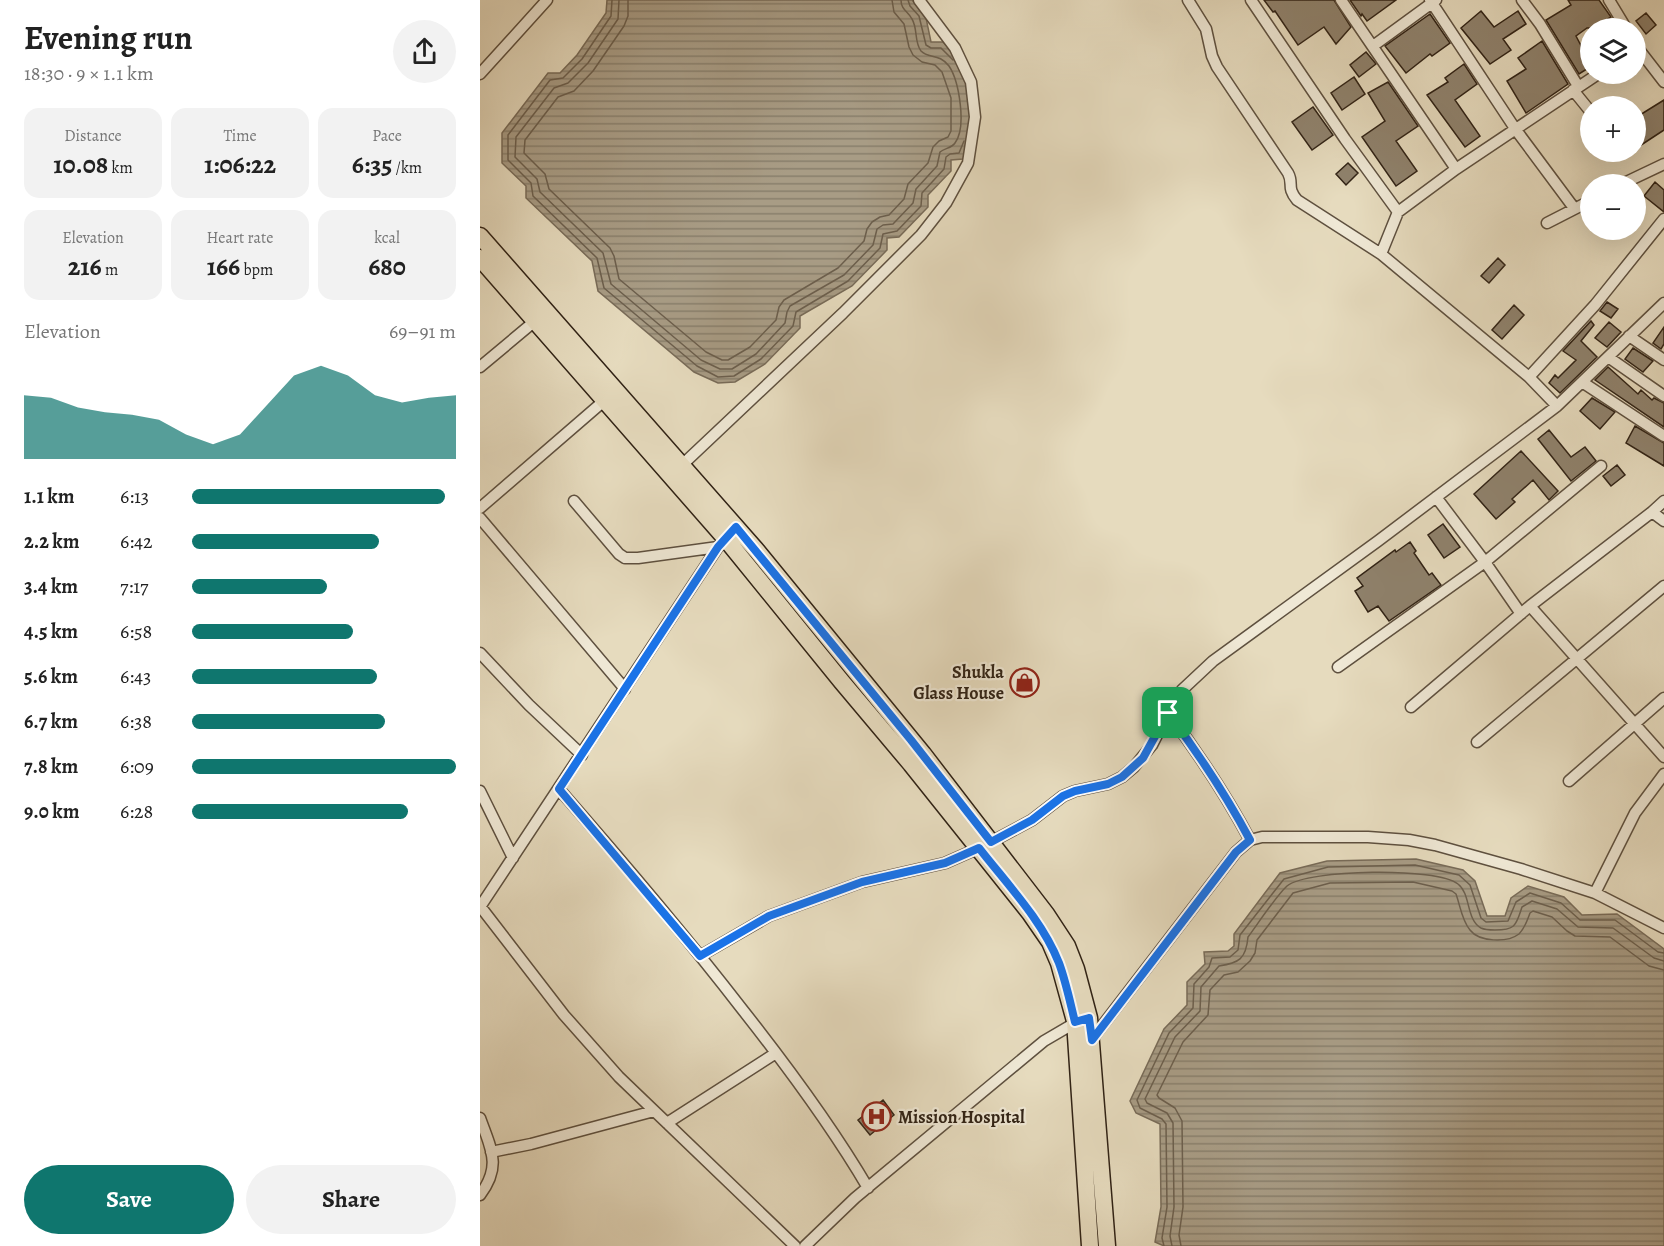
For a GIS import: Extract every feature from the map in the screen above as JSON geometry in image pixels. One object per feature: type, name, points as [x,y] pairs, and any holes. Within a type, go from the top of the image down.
[{"type":"main road","points":[[480,236],[681,466],[726,537]]},
{"type":"main road","points":[[482,265],[535,321],[726,537],[917,747],[985,845],[1046,914],[1067,946],[1076,969],[1107,1246]]},
{"type":"main road","points":[[1084,1042],[1090,1246]]},
{"type":"street","points":[[480,74],[547,0]]},
{"type":"street","points":[[681,466],[843,313],[921,235],[946,203],[968,163],[975,117],[971,82],[955,48],[918,0]]},
{"type":"street","points":[[1188,0],[1206,29],[1217,67],[1288,172],[1291,177],[1290,192],[1297,200],[1380,254],[1529,376],[1557,406]]},
{"type":"street","points":[[1251,0],[1345,139],[1398,212]]},
{"type":"street","points":[[1341,0],[1456,169]]},
{"type":"street","points":[[1522,0],[1540,24],[1581,96]]},
{"type":"street","points":[[1373,46],[1433,1],[1516,130],[1574,208]]},
{"type":"street","points":[[1612,1],[1621,18]]},
{"type":"street","points":[[1646,60],[1664,82]]},
{"type":"street","points":[[1380,254],[1398,212],[1456,169],[1582,84]]},
{"type":"street","points":[[1643,174],[1664,164]]},
{"type":"street","points":[[1547,223],[1580,205]]},
{"type":"street","points":[[1529,376],[1595,305],[1664,219]]},
{"type":"street","points":[[700,956],[769,916],[862,882],[945,863],[1032,820],[1063,796],[1108,784],[1122,777],[1143,758],[1182,690],[1213,661],[1557,406],[1664,303]]},
{"type":"street","points":[[480,367],[535,321]]},
{"type":"street","points":[[1629,336],[1664,360]]},
{"type":"street","points":[[1608,357],[1664,396]]},
{"type":"street","points":[[1582,382],[1664,436]]},
{"type":"street","points":[[480,508],[605,400]]},
{"type":"street","points":[[1338,667],[1485,562],[1601,466]]},
{"type":"street","points":[[1436,497],[1521,614]]},
{"type":"street","points":[[574,501],[619,554],[625,558],[638,558],[726,537]]},
{"type":"street","points":[[1410,707],[1530,606],[1664,501]]},
{"type":"street","points":[[1652,512],[1664,521]]},
{"type":"street","points":[[480,518],[625,690]]},
{"type":"street","points":[[726,537],[480,907],[564,1015],[619,1077],[795,1246]]},
{"type":"street","points":[[1477,742],[1664,586]]},
{"type":"street","points":[[1530,606],[1664,756]]},
{"type":"street","points":[[480,653],[529,705],[582,755]]},
{"type":"street","points":[[1569,781],[1664,698]]},
{"type":"street","points":[[1168,713],[1233,809],[1250,840]]},
{"type":"street","points":[[1595,893],[1627,829],[1650,791],[1664,774]]},
{"type":"street","points":[[559,789],[700,956],[776,1053],[852,1160],[868,1188]]},
{"type":"street","points":[[480,791],[513,858]]},
{"type":"street","points":[[1084,1042],[1236,852],[1250,840],[1262,837],[1368,837],[1409,840],[1500,863],[1595,893],[1664,928]]},
{"type":"street","points":[[805,1246],[868,1188],[1044,1041],[1082,1020]]},
{"type":"street","points":[[667,1123],[776,1053]]},
{"type":"street","points":[[491,1152],[531,1144],[654,1111]]},
{"type":"street","points":[[480,1118],[494,1169],[492,1177],[480,1195]]},
{"type":"water","points":[[607,0],[912,0],[925,13],[931,42],[943,42],[961,59],[973,94],[974,136],[963,159],[951,160],[951,171],[928,195],[928,207],[899,237],[887,238],[887,250],[852,286],[800,316],[800,328],[765,364],[735,382],[718,383],[694,372],[598,291],[592,261],[526,198],[526,186],[502,163],[502,133],[548,73],[560,73],[577,55],[606,13]]},
{"type":"water","points":[[1416,859],[1463,870],[1475,881],[1487,916],[1505,916],[1511,898],[1528,886],[1564,897],[1582,915],[1617,914],[1664,949],[1664,1246],[1164,1246],[1155,1242],[1161,1207],[1160,1124],[1136,1113],[1130,1101],[1164,1029],[1187,1005],[1187,982],[1205,964],[1204,952],[1228,951],[1234,946],[1234,934],[1280,873],[1327,861]]},
{"type":"building","points":[[1264,0],[1334,0],[1351,27],[1336,44],[1324,27],[1298,45],[1275,11],[1273,12]]},
{"type":"building","points":[[1350,0],[1396,0],[1367,21]]},
{"type":"building","points":[[1568,0],[1599,0],[1611,17],[1580,18],[1580,33],[1576,36],[1580,44],[1579,74],[1546,20],[1571,5]]},
{"type":"building","points":[[1481,11],[1494,27],[1518,11],[1526,24],[1503,39],[1511,50],[1490,64],[1461,28]]},
{"type":"building","points":[[1646,13],[1656,25],[1646,34],[1646,18],[1640,18]]},
{"type":"building","points":[[1430,14],[1450,43],[1432,56],[1430,54],[1406,73],[1385,46]]},
{"type":"building","points":[[1542,41],[1568,84],[1526,113],[1507,81],[1526,69],[1518,58]]},
{"type":"building","points":[[1366,52],[1376,64],[1359,77],[1350,65]]},
{"type":"building","points":[[1464,64],[1477,84],[1455,100],[1480,136],[1465,147],[1427,95],[1448,82],[1445,78]]},
{"type":"building","points":[[1354,77],[1365,94],[1342,110],[1331,93]]},
{"type":"building","points":[[1388,82],[1418,126],[1396,141],[1417,171],[1396,186],[1362,137],[1385,121],[1368,93]]},
{"type":"building","points":[[1664,100],[1664,130],[1646,142],[1646,111]]},
{"type":"building","points":[[1313,107],[1333,135],[1312,150],[1292,122]]},
{"type":"building","points":[[1348,163],[1358,173],[1346,185],[1336,174]]},
{"type":"building","points":[[1655,182],[1664,190],[1664,212],[1646,198],[1646,193]]},
{"type":"building","points":[[1498,258],[1505,265],[1489,283],[1481,276]]},
{"type":"building","points":[[1607,302],[1618,309],[1611,318],[1600,311]]},
{"type":"building","points":[[1514,305],[1524,315],[1502,339],[1492,330]]},
{"type":"building","points":[[1591,321],[1594,325],[1581,341],[1597,357],[1560,393],[1549,383],[1555,375],[1558,378],[1576,360],[1563,351]]},
{"type":"building","points":[[1609,322],[1621,332],[1607,347],[1595,338]]},
{"type":"building","points":[[1664,327],[1664,344],[1661,349],[1653,343]]},
{"type":"building","points":[[1633,348],[1653,361],[1643,372],[1625,359]]},
{"type":"building","points":[[1608,367],[1638,394],[1641,390],[1652,400],[1654,398],[1664,403],[1664,427],[1595,380]]},
{"type":"building","points":[[1592,398],[1615,412],[1600,429],[1580,411]]},
{"type":"building","points":[[1635,426],[1664,443],[1664,466],[1626,443]]},
{"type":"building","points":[[1549,430],[1571,457],[1585,447],[1596,461],[1571,481],[1538,439]]},
{"type":"building","points":[[1521,451],[1558,491],[1549,500],[1533,480],[1512,499],[1515,502],[1496,519],[1474,494]]},
{"type":"building","points":[[1617,465],[1625,475],[1611,486],[1603,476]]},
{"type":"building","points":[[1443,524],[1460,547],[1444,558],[1428,535]]},
{"type":"building","points":[[1410,542],[1416,551],[1414,553],[1429,575],[1432,573],[1441,585],[1389,621],[1378,606],[1368,612],[1355,591],[1363,586],[1357,578],[1395,550],[1396,552]]},
{"type":"building","points":[[883,1100],[894,1115],[870,1135],[858,1120]]},
{"type":"place","name":"Shukla Glass House","points":[[1025,682]]},
{"type":"place","name":"Mission Hospital","points":[[877,1117]]},
{"type":"route","points":[[736,527],[911,740],[991,842],[1032,820],[1063,796],[1108,784],[1122,777],[1143,758],[1168,713],[1233,809],[1250,840],[1236,852],[1092,1040],[1089,1018],[1075,1022],[1059,963],[1050,942],[979,848],[945,863],[862,882],[769,916],[700,956],[559,789],[718,547],[736,527]]}]
